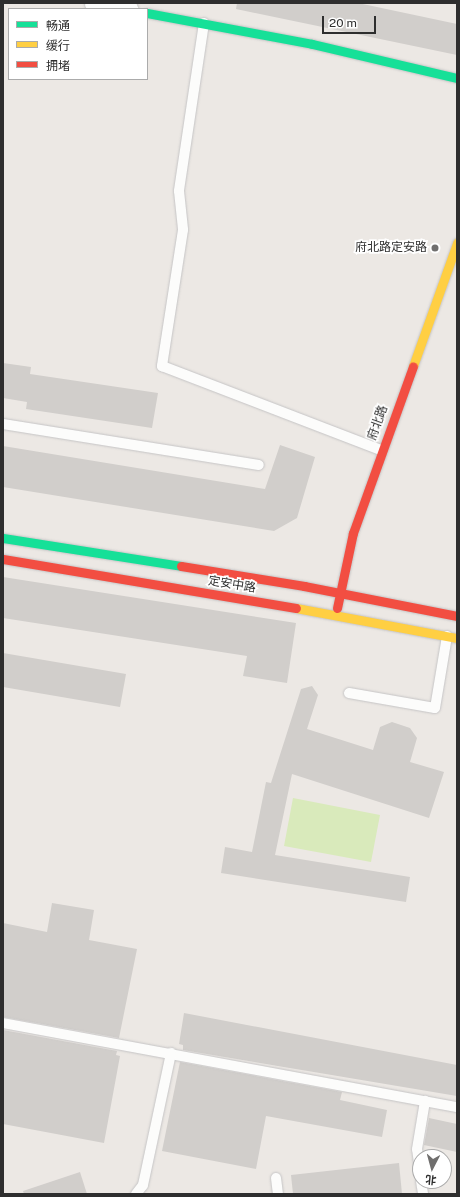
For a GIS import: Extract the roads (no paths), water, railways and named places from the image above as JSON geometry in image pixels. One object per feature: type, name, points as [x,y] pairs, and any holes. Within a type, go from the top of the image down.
[{"type":"main road","points":[[148,13],[312,44],[457,78]]},
{"type":"main road","name":"府北路","points":[[336,615],[353,533],[381,450],[457,243]]},
{"type":"main road","name":"定安中路","points":[[3,538],[340,594],[457,616]]},
{"type":"main road","name":"定安中路","points":[[3,559],[336,615],[452,637]]},
{"type":"street","points":[[95,3],[122,8]]},
{"type":"lane","points":[[204,24],[179,191],[183,230],[162,366],[381,450]]},
{"type":"lane","points":[[3,424],[259,466]]},
{"type":"lane","points":[[349,693],[435,708],[452,637]]},
{"type":"lane","points":[[3,1024],[171,1053],[457,1107]]},
{"type":"lane","points":[[136,1194],[143,1184],[171,1053]]},
{"type":"lane","points":[[417,1149],[425,1101]]},
{"type":"lane","points":[[276,1178],[278,1194]]},
{"type":"place","name":"府北路定安路","points":[[435,248]]}]
